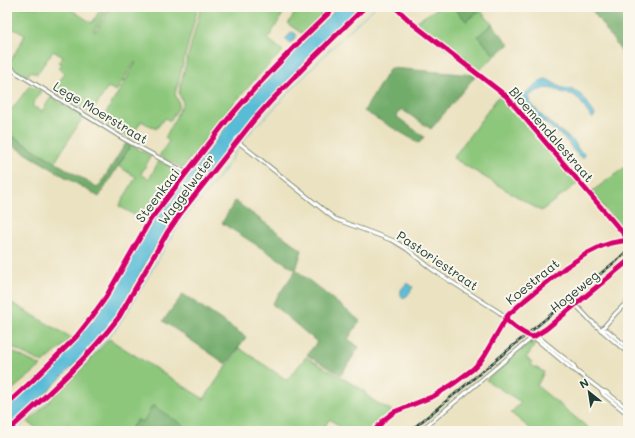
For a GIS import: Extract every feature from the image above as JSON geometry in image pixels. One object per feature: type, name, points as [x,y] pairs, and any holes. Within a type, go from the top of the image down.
[{"type":"street","name":"Steenkaai","points":[[7,404],[76,337],[106,297],[150,220],[228,119],[255,88],[334,7]]},
{"type":"street","name":"Waggelwater","points":[[8,431],[47,396],[110,329],[119,317],[167,233],[185,208],[240,143],[254,120],[314,56],[365,7]]},
{"type":"street","name":"Bloemendalestraat","points":[[395,7],[413,24],[506,96],[628,239]]},
{"type":"street","name":"Lege Moerstraat","points":[[7,65],[17,73],[124,139],[187,173]]},
{"type":"street","name":"Pastoriestraat","points":[[240,143],[334,219],[394,241],[407,249],[433,270],[499,312],[508,322],[533,337],[574,366],[576,371],[602,391],[606,392],[627,410],[628,414]]},
{"type":"street","name":"Koestraat","points":[[374,431],[394,412],[434,396],[473,369],[482,359],[508,315],[524,300],[574,262],[602,246],[628,239]]},
{"type":"street","name":"Hogeweg","points":[[420,431],[533,337],[546,329],[628,261]]},
{"type":"street","points":[[601,330],[628,301]]},
{"type":"street","points":[[575,304],[588,318],[628,353]]},
{"type":"street","points":[[601,330],[607,330],[628,348]]},
{"type":"street","name":"Pastoriestraat","points":[[536,335],[547,347]]},
{"type":"green space","points":[[7,7],[67,7],[92,23],[102,7],[109,7],[94,30],[95,32],[111,7],[198,7],[175,94],[179,103],[178,108],[170,121],[165,118],[156,129],[141,121],[131,139],[101,121],[136,63],[135,62],[116,91],[108,87],[91,114],[53,91],[65,73],[59,69],[62,64],[59,62],[63,57],[53,51],[37,74],[31,71],[27,77],[16,71],[9,64],[25,35],[12,28],[7,37]]},
{"type":"green space","points":[[201,7],[287,7],[268,39],[283,51],[236,101],[183,168],[159,156],[169,141],[165,138],[183,103],[179,94],[180,86]]},
{"type":"green space","points":[[298,7],[329,7],[303,34],[288,24]]},
{"type":"green space","points":[[440,7],[453,7],[466,21],[480,10],[492,24],[478,36],[495,56],[478,71],[415,22]]},
{"type":"green space","points":[[453,7],[480,7],[482,9],[466,21]]},
{"type":"green space","points":[[590,7],[628,7],[628,61]]},
{"type":"green space","points":[[492,24],[509,44],[495,56],[478,36]]},
{"type":"green space","points":[[390,68],[476,75],[431,129],[401,109],[396,116],[424,137],[419,143],[364,111]]},
{"type":"green space","points":[[30,85],[41,91],[32,106],[42,111],[51,97],[83,117],[55,162],[7,133],[7,106],[12,109]]},
{"type":"green space","points":[[501,93],[578,183],[541,211],[453,158]]},
{"type":"green space","points":[[7,133],[98,188],[126,143],[131,145],[99,197],[7,142]]},
{"type":"green space","points":[[131,145],[151,156],[141,174],[149,179],[159,161],[180,172],[143,220],[119,206],[136,177],[118,166]]},
{"type":"green space","points":[[628,165],[628,235],[591,192]]},
{"type":"green space","points":[[235,201],[302,250],[296,270],[222,223]]},
{"type":"green space","points":[[296,270],[360,321],[348,339],[359,347],[341,375],[307,355],[317,342],[272,304]]},
{"type":"green space","points":[[183,294],[246,337],[226,364],[163,321]]},
{"type":"green space","points":[[7,300],[72,338],[43,363],[7,345]]},
{"type":"green space","points":[[109,339],[204,399],[239,348],[287,380],[306,357],[363,390],[372,399],[392,411],[385,416],[371,431],[344,431],[330,419],[321,431],[183,431],[185,427],[143,423],[137,420],[129,431],[40,431],[28,422],[81,370]]},
{"type":"green space","points":[[533,340],[537,342],[526,358],[532,362],[531,365],[544,372],[537,386],[592,431],[533,431],[511,413],[521,402],[486,380]]},
{"type":"green space","points":[[7,349],[41,366],[7,394]]},
{"type":"green space","points":[[153,405],[186,427],[183,431],[129,431],[137,420],[143,422]]},
{"type":"water","points":[[338,7],[359,7],[309,57],[243,129],[159,240],[116,317],[105,331],[75,364],[7,430],[7,408],[53,365],[95,318],[147,230],[236,114]]},
{"type":"water","points":[[292,32],[296,34],[296,37],[289,43],[286,38]]},
{"type":"water","points":[[546,79],[560,87],[571,89],[581,95],[595,115],[593,118],[588,114],[578,98],[574,95],[557,90],[549,88],[542,89],[534,92],[528,97],[535,109],[548,122],[575,143],[578,149],[585,155],[583,158],[575,153],[566,140],[534,115],[521,100],[523,95],[542,80]]},
{"type":"water","points":[[406,284],[413,287],[407,296],[403,298],[401,295],[401,290]]},
{"type":"waterway","points":[[16,431],[70,379],[115,330],[176,229],[193,207],[200,201],[257,124],[262,121],[331,48],[375,7]]},
{"type":"waterway","points":[[397,7],[410,19],[497,87]]},
{"type":"railway","points":[[410,431],[628,251]]},
{"type":"cycle path","points":[[7,404],[76,337],[91,318],[106,297],[150,220],[228,119],[255,88],[335,7]]},
{"type":"cycle path","points":[[8,431],[80,362],[119,317],[167,233],[180,214],[254,120],[315,56],[365,7]]},
{"type":"cycle path","points":[[395,7],[413,24],[506,96],[628,239]]},
{"type":"cycle path","points":[[374,431],[394,412],[434,396],[473,369],[484,356],[508,315],[566,267],[602,246],[628,240]]},
{"type":"cycle path","points":[[506,319],[518,330],[533,337],[546,329],[628,261]]}]
